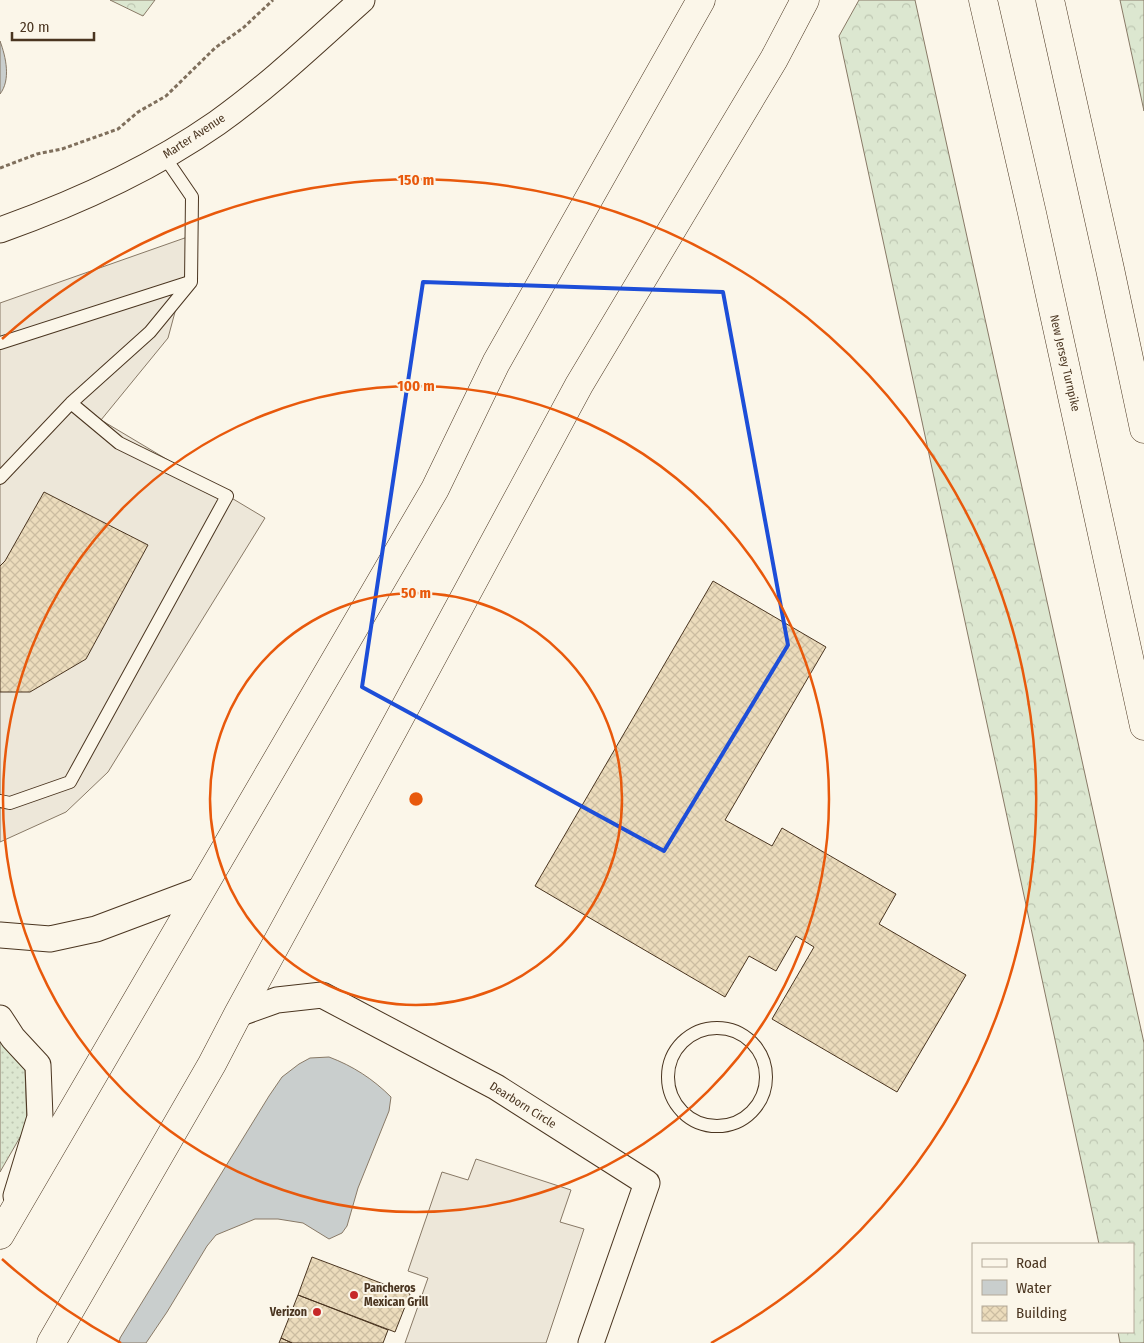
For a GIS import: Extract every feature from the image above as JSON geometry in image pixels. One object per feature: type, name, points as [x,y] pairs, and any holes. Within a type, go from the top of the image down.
[{"type":"highway","points":[[5,1227],[434,489],[496,363],[701,0]]},
{"type":"highway","points":[[51,1343],[212,1064],[578,384],[774,59],[805,0]]},
{"type":"highway","name":"New Jersey Turnpike","points":[[983,0],[1032,213],[1144,726]]},
{"type":"highway","points":[[1050,0],[1144,429]]},
{"type":"street","name":"Marter Avenue","points":[[0,230],[106,187],[164,156],[217,123],[291,64],[362,0]]},
{"type":"street","points":[[0,935],[50,939],[96,930],[200,890]]},
{"type":"street","name":"Dearborn Circle","points":[[238,1014],[277,1000],[322,995],[496,1087],[647,1183],[591,1343]]},
{"type":"street","points":[[0,1018],[13,1038],[38,1066],[40,1118],[5,1227]]},
{"type":"lane","points":[[0,478],[71,403],[150,332],[191,282],[192,197],[164,156]]},
{"type":"lane","points":[[0,343],[191,282]]},
{"type":"lane","points":[[0,801],[10,803],[70,782],[227,496],[119,444],[71,403]]},
{"type":"lane","points":[[706,1028],[722,1028],[738,1032],[752,1041],[761,1054],[766,1070],[766,1086],[760,1101],[750,1114],[736,1123],[711,1126],[703,1125],[688,1117],[676,1106],[669,1091],[667,1075],[671,1058],[679,1044],[691,1034],[706,1028]]},
{"type":"path","points":[[0,168],[37,154],[62,149],[118,129],[138,112],[166,96],[215,48],[243,28],[273,0]]},
{"type":"highlighted area","points":[[423,282],[723,292],[788,645],[664,851],[362,687]]},
{"type":"green space","points":[[110,0],[155,0],[143,16]]},
{"type":"green space","points":[[859,0],[915,0],[1144,1043],[1144,1343],[1120,1343],[1118,1333],[1134,1333],[1134,1243],[1099,1243],[839,36]]},
{"type":"green space","points":[[1120,0],[1144,0],[1144,111]]},
{"type":"green space","points":[[0,1038],[25,1070],[27,1125],[0,1172]]},
{"type":"shaded area","points":[[196,234],[168,338],[101,420],[265,518],[108,772],[66,812],[0,842],[0,303]]},
{"type":"shaded area","points":[[476,1159],[571,1190],[560,1222],[584,1229],[546,1343],[405,1343],[428,1278],[408,1271],[442,1172],[468,1180]]},
{"type":"water","points":[[0,41],[6,61],[6,75],[0,94]]},
{"type":"water","points":[[329,1057],[362,1074],[391,1097],[389,1111],[358,1188],[347,1226],[342,1233],[329,1239],[303,1223],[278,1219],[255,1219],[216,1235],[207,1246],[146,1343],[119,1343],[120,1338],[282,1077],[310,1058]]},
{"type":"building","points":[[44,492],[148,545],[86,659],[30,692],[0,692],[0,566],[5,561]]},
{"type":"building","points":[[713,581],[826,647],[725,820],[772,846],[782,828],[896,894],[879,924],[966,975],[897,1092],[772,1019],[814,947],[796,936],[776,971],[749,956],[725,997],[535,886]]},
{"type":"building","name":"Pancheros Mexican Grill","points":[[312,1257],[410,1294],[395,1332],[298,1295]]},
{"type":"building","name":"Verizon","points":[[298,1295],[388,1330],[383,1343],[292,1343],[281,1338]]},
{"type":"building","points":[[281,1338],[292,1343],[279,1343]]},
{"type":"place","name":"Pancheros Mexican Grill","points":[[354,1295]]},
{"type":"place","name":"Verizon","points":[[317,1312]]}]
